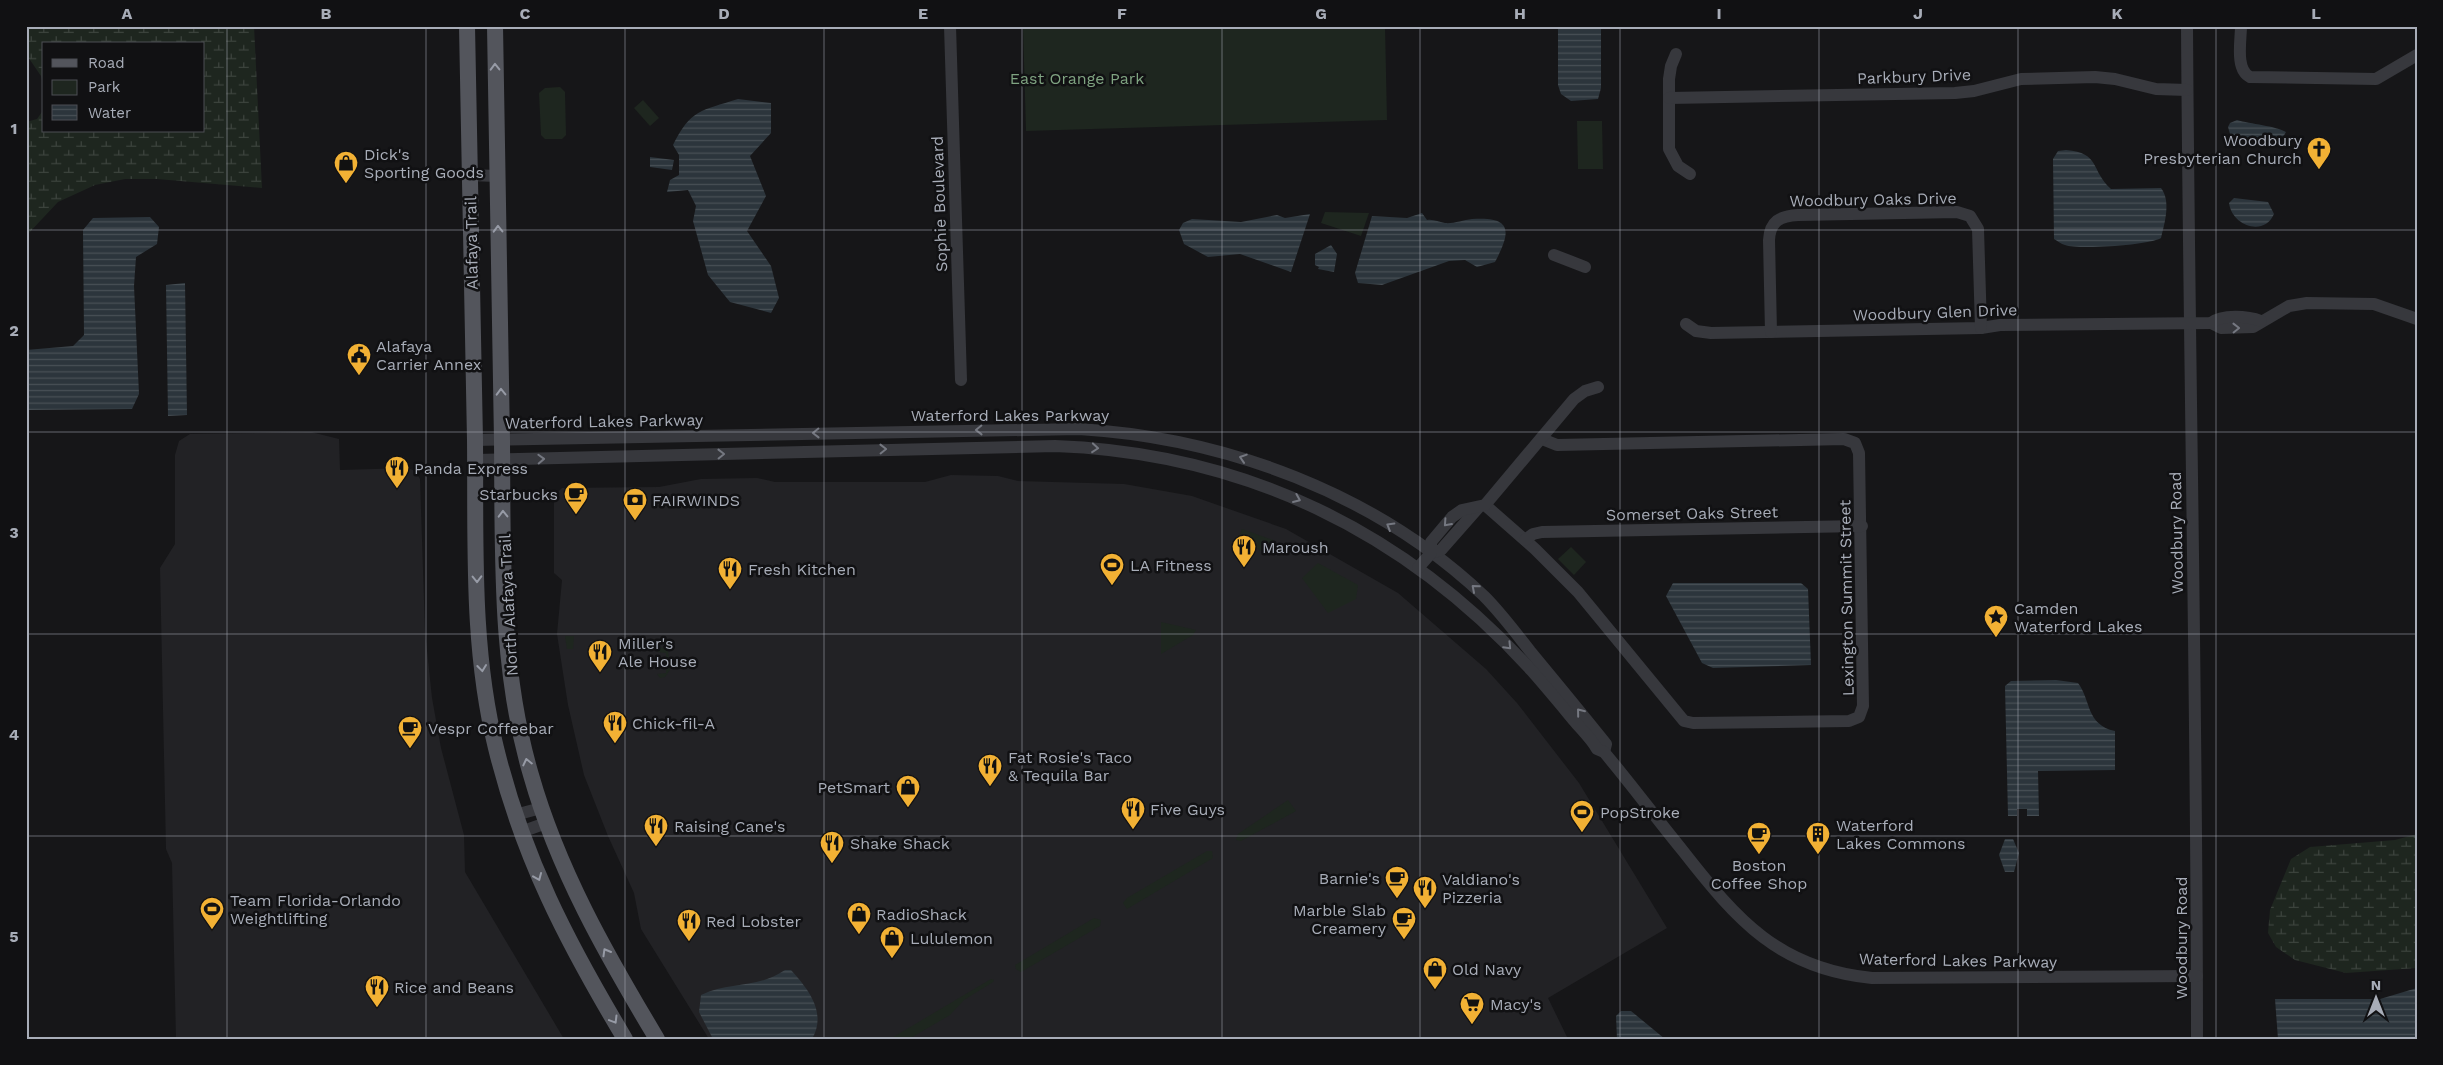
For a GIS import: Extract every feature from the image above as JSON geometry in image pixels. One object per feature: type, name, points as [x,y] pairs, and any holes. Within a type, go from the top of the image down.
[{"type":"main road","name":"Alafaya Trail","points":[[467,26],[475,460]]},
{"type":"main road","name":"Alafaya Trail","points":[[495,26],[502,440]]},
{"type":"main road","name":"North Alafaya Trail","points":[[502,440],[505,604],[510,668],[522,740],[544,816],[560,860],[593,929],[657,1039]]},
{"type":"main road","name":"North Alafaya Trail","points":[[475,460],[480,652],[495,745],[515,815],[540,881],[567,939],[625,1039]]},
{"type":"street","name":"Sophie Boulevard","points":[[950,26],[961,380]]},
{"type":"street","name":"Woodbury Road","points":[[2187,26],[2189,323],[2196,697],[2197,1039]]},
{"type":"street","points":[[2241,26],[2241,67],[2244,73],[2250,77],[2376,79],[2417,55]]},
{"type":"street","points":[[1676,54],[1669,72],[1671,155],[1678,166],[1690,174]]},
{"type":"street","name":"Parkbury Drive","points":[[1669,98],[1955,93],[1974,91],[2021,79],[2086,77],[2115,79],[2156,89],[2187,90]]},
{"type":"street","points":[[470,175],[498,176]]},
{"type":"street","name":"Woodbury Oaks Drive","points":[[1771,332],[1768,240],[1771,228],[1778,219],[1798,215],[1956,212],[1970,216],[1978,228],[1981,328]]},
{"type":"street","points":[[1554,255],[1585,267]]},
{"type":"street","name":"Woodbury Glen Drive","points":[[1686,324],[1696,331],[1703,333],[1981,328],[2000,325],[2189,323],[2211,323],[2218,328],[2239,328],[2253,327],[2289,306],[2307,303],[2374,304],[2417,319]]},
{"type":"street","points":[[1418,568],[1430,553],[1431,542],[1452,517],[1462,510],[1482,506],[1579,394],[1598,387]]},
{"type":"street","name":"Waterford Lakes Parkway","points":[[474,440],[1079,429],[1158,437],[1206,448],[1258,463],[1314,485],[1382,521],[1430,553],[1477,591],[1502,616],[1606,744],[1604,752]]},
{"type":"street","points":[[677,455],[698,443],[775,442],[790,434]]},
{"type":"street","name":"Lexington Summit Street","points":[[1482,506],[1525,540],[1587,601],[1684,721],[1693,723],[1849,721],[1859,716],[1863,706],[1862,526],[1860,453],[1855,443],[1849,440],[1557,445],[1542,439]]},
{"type":"street","name":"Waterford Lakes Parkway","points":[[475,460],[1055,446],[1125,451],[1201,466],[1268,487],[1316,507],[1362,531],[1418,568],[1498,636],[1543,683],[1597,750],[1604,752],[1735,914],[1777,948],[1818,966],[1849,975],[1880,978],[2197,976]]},
{"type":"street","points":[[1201,466],[1206,448]]},
{"type":"street","name":"Somerset Oaks Street","points":[[1525,540],[1534,534],[1542,532],[1862,526]]},
{"type":"street","points":[[515,815],[544,816]]},
{"type":"street","points":[[521,832],[544,816]]},
{"type":"shaded area","points":[[311,432],[339,439],[340,470],[408,468],[415,471],[420,479],[425,631],[432,698],[441,748],[464,835],[465,872],[564,1039],[176,1039],[172,863],[166,849],[160,568],[175,544],[175,455],[179,441],[190,434]]},
{"type":"shaded area","points":[[951,475],[998,476],[1018,481],[1124,484],[1192,496],[1286,529],[1398,593],[1486,669],[1517,703],[1579,783],[1667,928],[1548,998],[1568,1039],[709,1039],[641,929],[634,893],[608,836],[584,775],[568,705],[557,634],[562,580],[554,573],[554,496],[562,488],[659,487],[701,479],[757,478],[775,482],[925,482]]},
{"type":"green space","points":[[26,26],[254,26],[262,188],[157,179],[125,179],[95,185],[58,202],[26,236],[26,122],[37,119],[42,112],[42,132],[205,132],[205,42],[42,42],[42,80],[26,54]]},
{"type":"green space","name":"East Orange Park","points":[[1023,26],[1385,26],[1387,120],[1026,131]]},
{"type":"green space","points":[[560,87],[565,92],[566,135],[562,139],[545,139],[541,135],[539,93],[545,88]]},
{"type":"green space","points":[[643,100],[659,118],[650,126],[634,108]]},
{"type":"green space","points":[[1577,121],[1602,121],[1603,169],[1578,169]]},
{"type":"green space","points":[[1325,212],[1369,213],[1361,236],[1321,223]]},
{"type":"green space","points":[[1242,529],[1273,540],[1274,543],[1268,552],[1264,553],[1239,536]]},
{"type":"green space","points":[[1571,547],[1586,562],[1574,575],[1558,559]]},
{"type":"green space","points":[[1318,563],[1358,585],[1356,599],[1328,613],[1302,578]]},
{"type":"green space","points":[[1161,622],[1196,630],[1193,635],[1161,654]]},
{"type":"green space","points":[[565,636],[574,636],[573,649],[567,649]]},
{"type":"green space","points":[[661,647],[668,651],[670,670],[665,677],[660,678],[657,674],[666,673],[666,653],[657,652]]},
{"type":"green space","points":[[1288,800],[1296,811],[1241,841],[1236,840],[1238,834]]},
{"type":"green space","points":[[2417,834],[2417,968],[2346,973],[2295,960],[2276,947],[2268,933],[2270,910],[2291,859],[2310,847],[2395,840]]},
{"type":"green space","points":[[1207,851],[1212,851],[1213,858],[1127,909],[1123,903],[1127,898]]},
{"type":"green space","points":[[1094,918],[1101,920],[1100,926],[1021,972],[1016,969],[1015,965]]},
{"type":"green space","points":[[991,979],[994,980],[993,982],[964,1000],[950,1015],[909,1039],[890,1039]]},
{"type":"water","points":[[1558,26],[1601,26],[1601,88],[1598,99],[1571,101],[1561,94],[1558,85]]},
{"type":"water","points":[[738,99],[771,103],[771,133],[750,156],[766,196],[747,231],[771,266],[779,298],[771,313],[730,302],[708,275],[693,221],[696,206],[688,190],[667,192],[670,180],[679,175],[679,155],[673,145],[679,133],[698,113]]},
{"type":"water","points":[[2237,120],[2276,128],[2286,132],[2283,137],[2258,138],[2240,147],[2232,141],[2228,127],[2230,123]]},
{"type":"water","points":[[2066,150],[2085,155],[2090,159],[2104,182],[2111,189],[2161,188],[2166,199],[2166,205],[2161,238],[2143,243],[2099,247],[2065,245],[2054,239],[2053,159],[2058,151]]},
{"type":"water","points":[[650,157],[674,160],[672,170],[650,167]]},
{"type":"water","points":[[2234,198],[2268,202],[2274,214],[2263,225],[2249,226],[2236,218],[2231,211],[2229,203]]},
{"type":"water","points":[[1422,213],[1427,220],[1445,223],[1485,219],[1502,223],[1506,234],[1495,262],[1477,267],[1465,260],[1449,261],[1382,285],[1358,283],[1355,273],[1372,216],[1407,218]]},
{"type":"water","points":[[1310,214],[1291,272],[1240,254],[1208,257],[1184,244],[1179,230],[1183,223],[1192,219],[1241,222],[1277,215],[1285,218]]},
{"type":"water","points":[[150,217],[159,227],[157,244],[136,257],[134,286],[139,394],[132,409],[26,410],[26,350],[73,346],[84,335],[83,230],[93,218]]},
{"type":"water","points":[[1331,245],[1337,254],[1334,272],[1318,269],[1319,267],[1315,265],[1315,254]]},
{"type":"water","points":[[185,283],[187,415],[168,416],[166,285]]},
{"type":"water","points":[[1673,583],[1801,583],[1808,589],[1811,665],[1713,668],[1702,663],[1666,596]]},
{"type":"water","points":[[2056,680],[2078,683],[2094,718],[2106,728],[2115,731],[2115,770],[2038,771],[2039,816],[2027,816],[2027,809],[2017,809],[2017,816],[2008,816],[2005,686],[2011,681]]},
{"type":"water","points":[[2005,839],[2013,839],[2019,853],[2014,872],[2005,872],[1999,855]]},
{"type":"water","points":[[785,970],[791,970],[814,1002],[818,1020],[812,1039],[713,1039],[699,1012],[701,995],[723,988],[754,983],[775,976]]},
{"type":"water","points":[[2417,988],[2417,1039],[2278,1039],[2275,999],[2380,999]]},
{"type":"water","points":[[1621,1011],[1631,1011],[1665,1039],[1617,1039],[1616,1016]]},
{"type":"place","name":"Woodbury Presbyterian Church","points":[[2319,170]]},
{"type":"place","name":"Dick's Sporting Goods","points":[[346,184]]},
{"type":"place","name":"Alafaya Carrier Annex","points":[[359,376]]},
{"type":"place","name":"Panda Express","points":[[397,489]]},
{"type":"place","name":"Starbucks","points":[[576,515]]},
{"type":"place","name":"FAIRWINDS","points":[[635,521]]},
{"type":"place","name":"Maroush","points":[[1244,568]]},
{"type":"place","name":"LA Fitness","points":[[1112,586]]},
{"type":"place","name":"Fresh Kitchen","points":[[730,590]]},
{"type":"place","name":"Camden Waterford Lakes","points":[[1996,638]]},
{"type":"place","name":"Miller's Ale House","points":[[600,673]]},
{"type":"place","name":"Chick-fil-A","points":[[615,744]]},
{"type":"place","name":"Vespr Coffeebar","points":[[410,749]]},
{"type":"place","name":"Fat Rosie's Taco & Tequila Bar","points":[[990,787]]},
{"type":"place","name":"PetSmart","points":[[908,808]]},
{"type":"place","name":"Five Guys","points":[[1133,830]]},
{"type":"place","name":"PopStroke","points":[[1582,833]]},
{"type":"place","name":"Raising Cane's","points":[[656,847]]},
{"type":"place","name":"Boston Coffee Shop","points":[[1759,855]]},
{"type":"place","name":"Waterford Lakes Commons","points":[[1818,855]]},
{"type":"place","name":"Shake Shack","points":[[832,864]]},
{"type":"place","name":"Barnie's","points":[[1397,899]]},
{"type":"place","name":"Valdiano's Pizzeria","points":[[1425,909]]},
{"type":"place","name":"Team Florida-Orlando Weightlifting","points":[[212,930]]},
{"type":"place","name":"RadioShack","points":[[859,935]]},
{"type":"place","name":"Marble Slab Creamery","points":[[1404,940]]},
{"type":"place","name":"Red Lobster","points":[[689,942]]},
{"type":"place","name":"Lululemon","points":[[892,959]]},
{"type":"place","name":"Old Navy","points":[[1435,990]]},
{"type":"place","name":"Rice and Beans","points":[[377,1008]]},
{"type":"place","name":"Macy's","points":[[1472,1025]]}]
